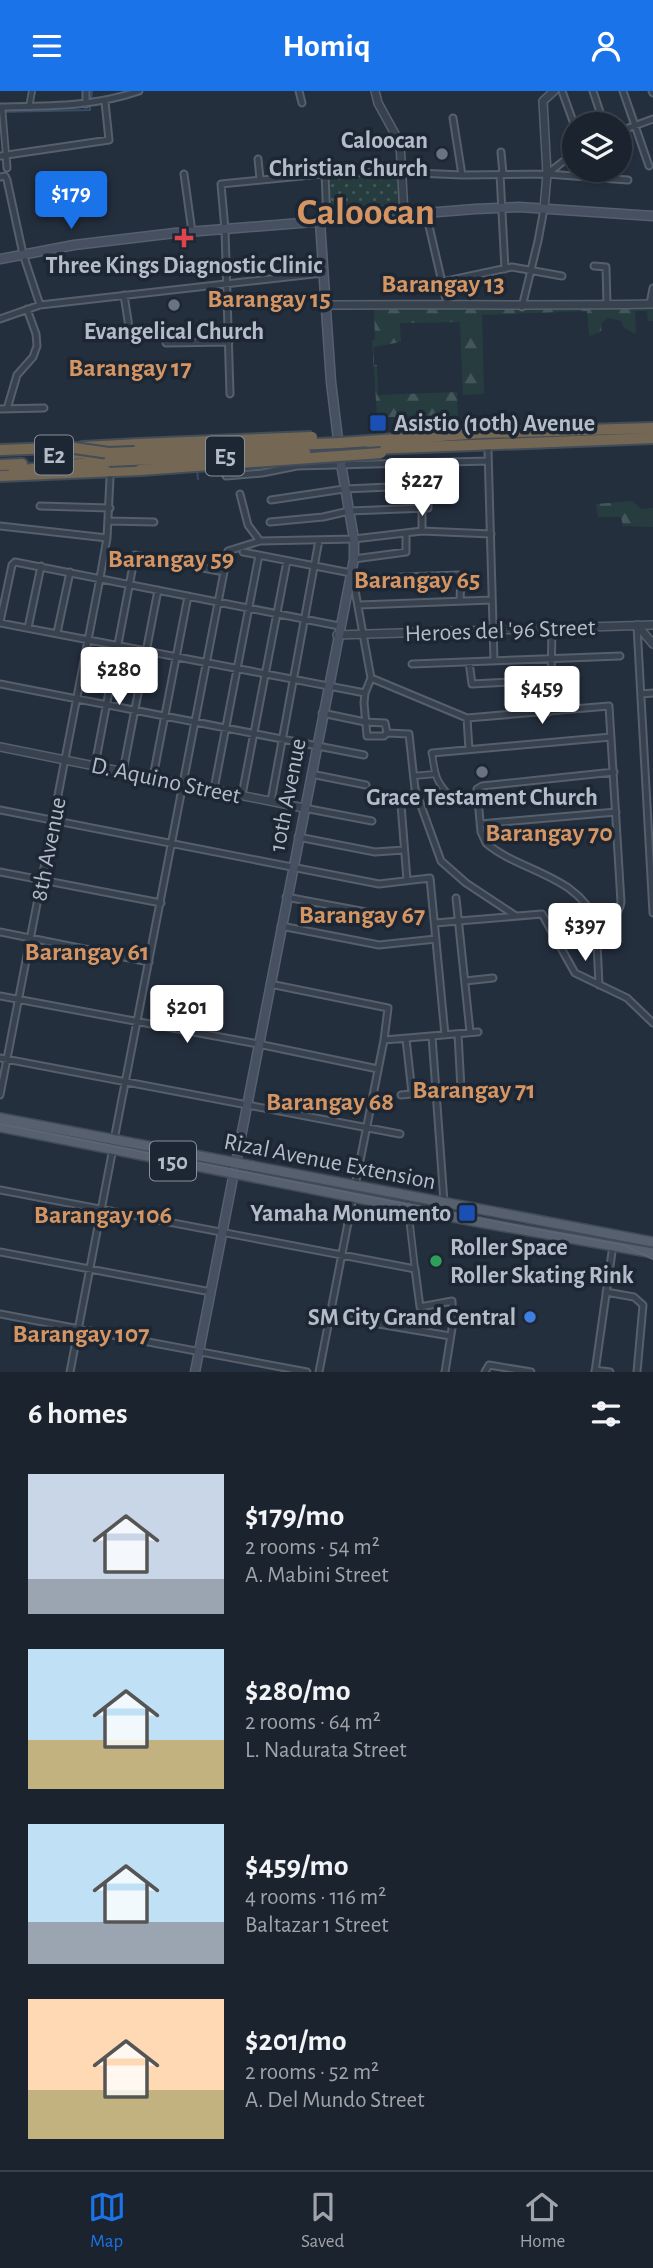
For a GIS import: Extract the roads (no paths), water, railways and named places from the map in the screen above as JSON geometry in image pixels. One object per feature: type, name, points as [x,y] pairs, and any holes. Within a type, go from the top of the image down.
[{"type":"highway","name":"E5","points":[[484,442],[653,428]]},
{"type":"highway","points":[[0,448],[278,437],[484,442]]},
{"type":"highway","name":"E5","points":[[109,457],[340,443],[653,438]]},
{"type":"highway","points":[[0,474],[140,470],[291,461],[431,450],[484,442]]},
{"type":"highway","points":[[0,448],[46,444],[109,457]]},
{"type":"highway","name":"E2","points":[[0,457],[109,457]]},
{"type":"highway","points":[[0,474],[109,457]]},
{"type":"highway","name":"E2","points":[[0,465],[109,457]]},
{"type":"main road","points":[[0,259],[96,242],[404,214],[501,208],[653,216]]},
{"type":"main road","name":"10th Avenue","points":[[195,1372],[354,559],[354,539],[341,464],[323,273],[323,221]]},
{"type":"main road","name":"Rizal Avenue Extension","points":[[0,1118],[234,1174],[653,1253]]},
{"type":"main road","name":"Rizal Avenue Extension","points":[[0,1127],[236,1163],[653,1242]]},
{"type":"street","points":[[29,107],[32,91]]},
{"type":"street","points":[[86,91],[86,104]]},
{"type":"street","points":[[7,168],[3,155],[2,110],[105,102],[139,91]]},
{"type":"street","points":[[299,91],[302,103]]},
{"type":"street","points":[[375,91],[378,103],[400,143],[404,214]]},
{"type":"street","points":[[522,307],[544,209],[547,174],[543,101],[554,91]]},
{"type":"street","points":[[562,91],[570,112]]},
{"type":"street","points":[[593,91],[600,112]]},
{"type":"street","points":[[623,91],[649,166]]},
{"type":"street","points":[[3,155],[109,140],[105,102]]},
{"type":"street","points":[[453,118],[462,174]]},
{"type":"street","points":[[632,126],[653,119]]},
{"type":"street","points":[[501,152],[505,269]]},
{"type":"street","points":[[258,159],[260,179]]},
{"type":"street","points":[[547,174],[562,162]]},
{"type":"street","points":[[230,394],[228,283],[221,184],[325,174],[402,172],[562,175]]},
{"type":"street","points":[[184,174],[192,232]]},
{"type":"street","points":[[323,221],[325,174]]},
{"type":"street","points":[[0,177],[5,176],[8,180],[23,254],[40,305]]},
{"type":"street","points":[[426,213],[447,304]]},
{"type":"street","points":[[594,266],[606,267],[607,305]]},
{"type":"street","points":[[442,282],[512,267],[562,276]]},
{"type":"street","points":[[0,319],[40,305],[323,273]]},
{"type":"street","points":[[326,305],[447,304],[522,307],[651,304],[653,288]]},
{"type":"street","points":[[124,295],[131,340]]},
{"type":"street","points":[[27,309],[36,334],[37,346],[33,357],[17,375],[4,409],[44,408]]},
{"type":"street","points":[[166,344],[229,342]]},
{"type":"street","points":[[484,442],[488,461],[494,661]]},
{"type":"street","points":[[226,475],[262,473],[297,466],[488,461]]},
{"type":"street","points":[[271,500],[344,489],[438,484],[439,463]]},
{"type":"street","name":"8th Avenue","points":[[0,1095],[4,1058],[42,880],[100,578],[109,521],[110,478]]},
{"type":"street","points":[[270,522],[323,517],[349,511],[429,508],[428,486]]},
{"type":"street","points":[[240,494],[248,525],[260,541]]},
{"type":"street","points":[[40,506],[110,508]]},
{"type":"street","points":[[422,509],[422,531]]},
{"type":"street","points":[[109,521],[154,522]]},
{"type":"street","points":[[0,526],[107,538]]},
{"type":"street","points":[[70,1372],[228,551],[260,541],[354,539],[422,531],[491,534]]},
{"type":"street","points":[[354,559],[406,552],[406,534]]},
{"type":"street","points":[[271,801],[319,540]]},
{"type":"street","points":[[243,552],[314,566],[351,577],[458,575],[461,576],[460,601]]},
{"type":"street","points":[[95,765],[136,555],[224,572]]},
{"type":"street","points":[[214,789],[259,555]]},
{"type":"street","points":[[242,795],[287,561]]},
{"type":"street","points":[[338,631],[305,619],[41,566],[13,563],[0,622],[365,693]]},
{"type":"street","points":[[28,628],[41,566]]},
{"type":"street","points":[[57,633],[70,572]]},
{"type":"street","points":[[351,577],[359,605],[371,678],[365,693],[368,737],[384,736],[387,733],[409,734],[418,800],[441,861],[466,883],[516,916]]},
{"type":"street","points":[[123,771],[158,590]]},
{"type":"street","points":[[153,777],[188,596]]},
{"type":"street","points":[[359,605],[492,600]]},
{"type":"street","points":[[637,625],[653,644]]},
{"type":"street","points":[[637,625],[645,774],[650,800],[653,913]]},
{"type":"street","name":"Heroes del '96 Street","points":[[338,631],[364,634],[653,625]]},
{"type":"street","points":[[469,662],[472,684],[552,680],[552,628]]},
{"type":"street","points":[[412,664],[620,656]]},
{"type":"street","points":[[371,678],[469,718],[609,706],[620,908],[612,917],[596,922]]},
{"type":"street","points":[[0,684],[364,755]]},
{"type":"street","points":[[547,687],[549,712]]},
{"type":"street","points":[[641,694],[653,693]]},
{"type":"street","points":[[322,713],[365,722],[385,723],[387,733]]},
{"type":"street","points":[[469,718],[469,750]]},
{"type":"street","points":[[477,795],[453,799],[439,786],[432,753],[611,737]]},
{"type":"street","points":[[644,745],[653,745]]},
{"type":"street","name":"D. Aquino Street","points":[[0,747],[372,821]]},
{"type":"street","points":[[599,985],[596,922],[586,905],[565,885],[486,843],[482,838],[477,795],[479,787],[614,772]]},
{"type":"street","points":[[414,776],[435,773]]},
{"type":"street","points":[[311,774],[366,785]]},
{"type":"street","points":[[645,774],[653,774]]},
{"type":"street","points":[[401,805],[407,880]]},
{"type":"street","points":[[0,810],[379,884],[430,878],[445,1035]]},
{"type":"street","points":[[480,824],[616,812]]},
{"type":"street","points":[[298,837],[376,852],[404,849]]},
{"type":"street","points":[[0,872],[161,903]]},
{"type":"street","points":[[286,897],[382,915]]},
{"type":"street","points":[[456,898],[470,1033]]},
{"type":"street","points":[[435,923],[538,914],[544,916],[575,973],[630,1000],[653,1023]]},
{"type":"street","points":[[281,926],[379,945],[436,939]]},
{"type":"street","points":[[0,932],[149,962]]},
{"type":"street","points":[[465,981],[493,978]]},
{"type":"street","points":[[270,984],[388,1008],[355,1186]]},
{"type":"street","points":[[0,996],[378,1069]]},
{"type":"street","points":[[384,1040],[478,1032]]},
{"type":"street","points":[[401,1095],[458,1090],[462,1086],[458,1034]]},
{"type":"street","points":[[432,1036],[444,1202]]},
{"type":"street","points":[[406,1039],[412,1093]]},
{"type":"street","points":[[4,1058],[400,1134]]},
{"type":"street","points":[[0,1191],[415,1269]]},
{"type":"street","points":[[320,1372],[353,1197]]},
{"type":"street","points":[[408,1207],[420,1307],[452,1301],[453,1314],[445,1372]]},
{"type":"street","points":[[610,1372],[595,1371],[613,1245]]},
{"type":"street","points":[[0,1252],[211,1292]]},
{"type":"street","points":[[606,1292],[634,1297],[643,1305],[637,1372]]},
{"type":"street","points":[[0,1314],[307,1372]]},
{"type":"street","points":[[331,1315],[450,1336]]},
{"type":"street","points":[[486,1369],[531,1372]]},
{"type":"waterway","points":[[91,101],[92,91]]},
{"type":"waterway","points":[[0,112],[90,110],[90,106]]},
{"type":"waterway","points":[[197,471],[198,479]]},
{"type":"tram line","points":[[0,1124],[624,1245],[653,1259]]},
{"type":"place","name":"Caloocan Christian Church","points":[[442,154]]},
{"type":"place","name":"Three Kings Diagnostic Clinic","points":[[184,238]]},
{"type":"place","name":"Evangelical Church","points":[[174,305]]},
{"type":"place","name":"Asistio (10th) Avenue","points":[[378,423]]},
{"type":"place","name":"Grace Testament Church","points":[[482,772]]},
{"type":"place","name":"Yamaha Monumento","points":[[467,1213]]},
{"type":"place","name":"Roller Space Roller Skating Rink","points":[[436,1261]]},
{"type":"place","name":"SM City Grand Central","points":[[530,1317]]},
{"type":"district","name":"Caloocan","points":[[366,211]]},
{"type":"district","name":"Barangay 13","points":[[443,283]]},
{"type":"district","name":"Barangay 15","points":[[269,298]]},
{"type":"district","name":"Barangay 17","points":[[130,367]]},
{"type":"district","name":"Barangay 59","points":[[171,558]]},
{"type":"district","name":"Barangay 65","points":[[417,579]]},
{"type":"district","name":"Barangay 70","points":[[549,832]]},
{"type":"district","name":"Barangay 67","points":[[362,914]]},
{"type":"district","name":"Barangay 61","points":[[87,951]]},
{"type":"district","name":"Barangay 71","points":[[474,1089]]},
{"type":"district","name":"Barangay 68","points":[[330,1101]]},
{"type":"district","name":"Barangay 106","points":[[103,1214]]},
{"type":"district","name":"Barangay 107","points":[[81,1333]]}]
